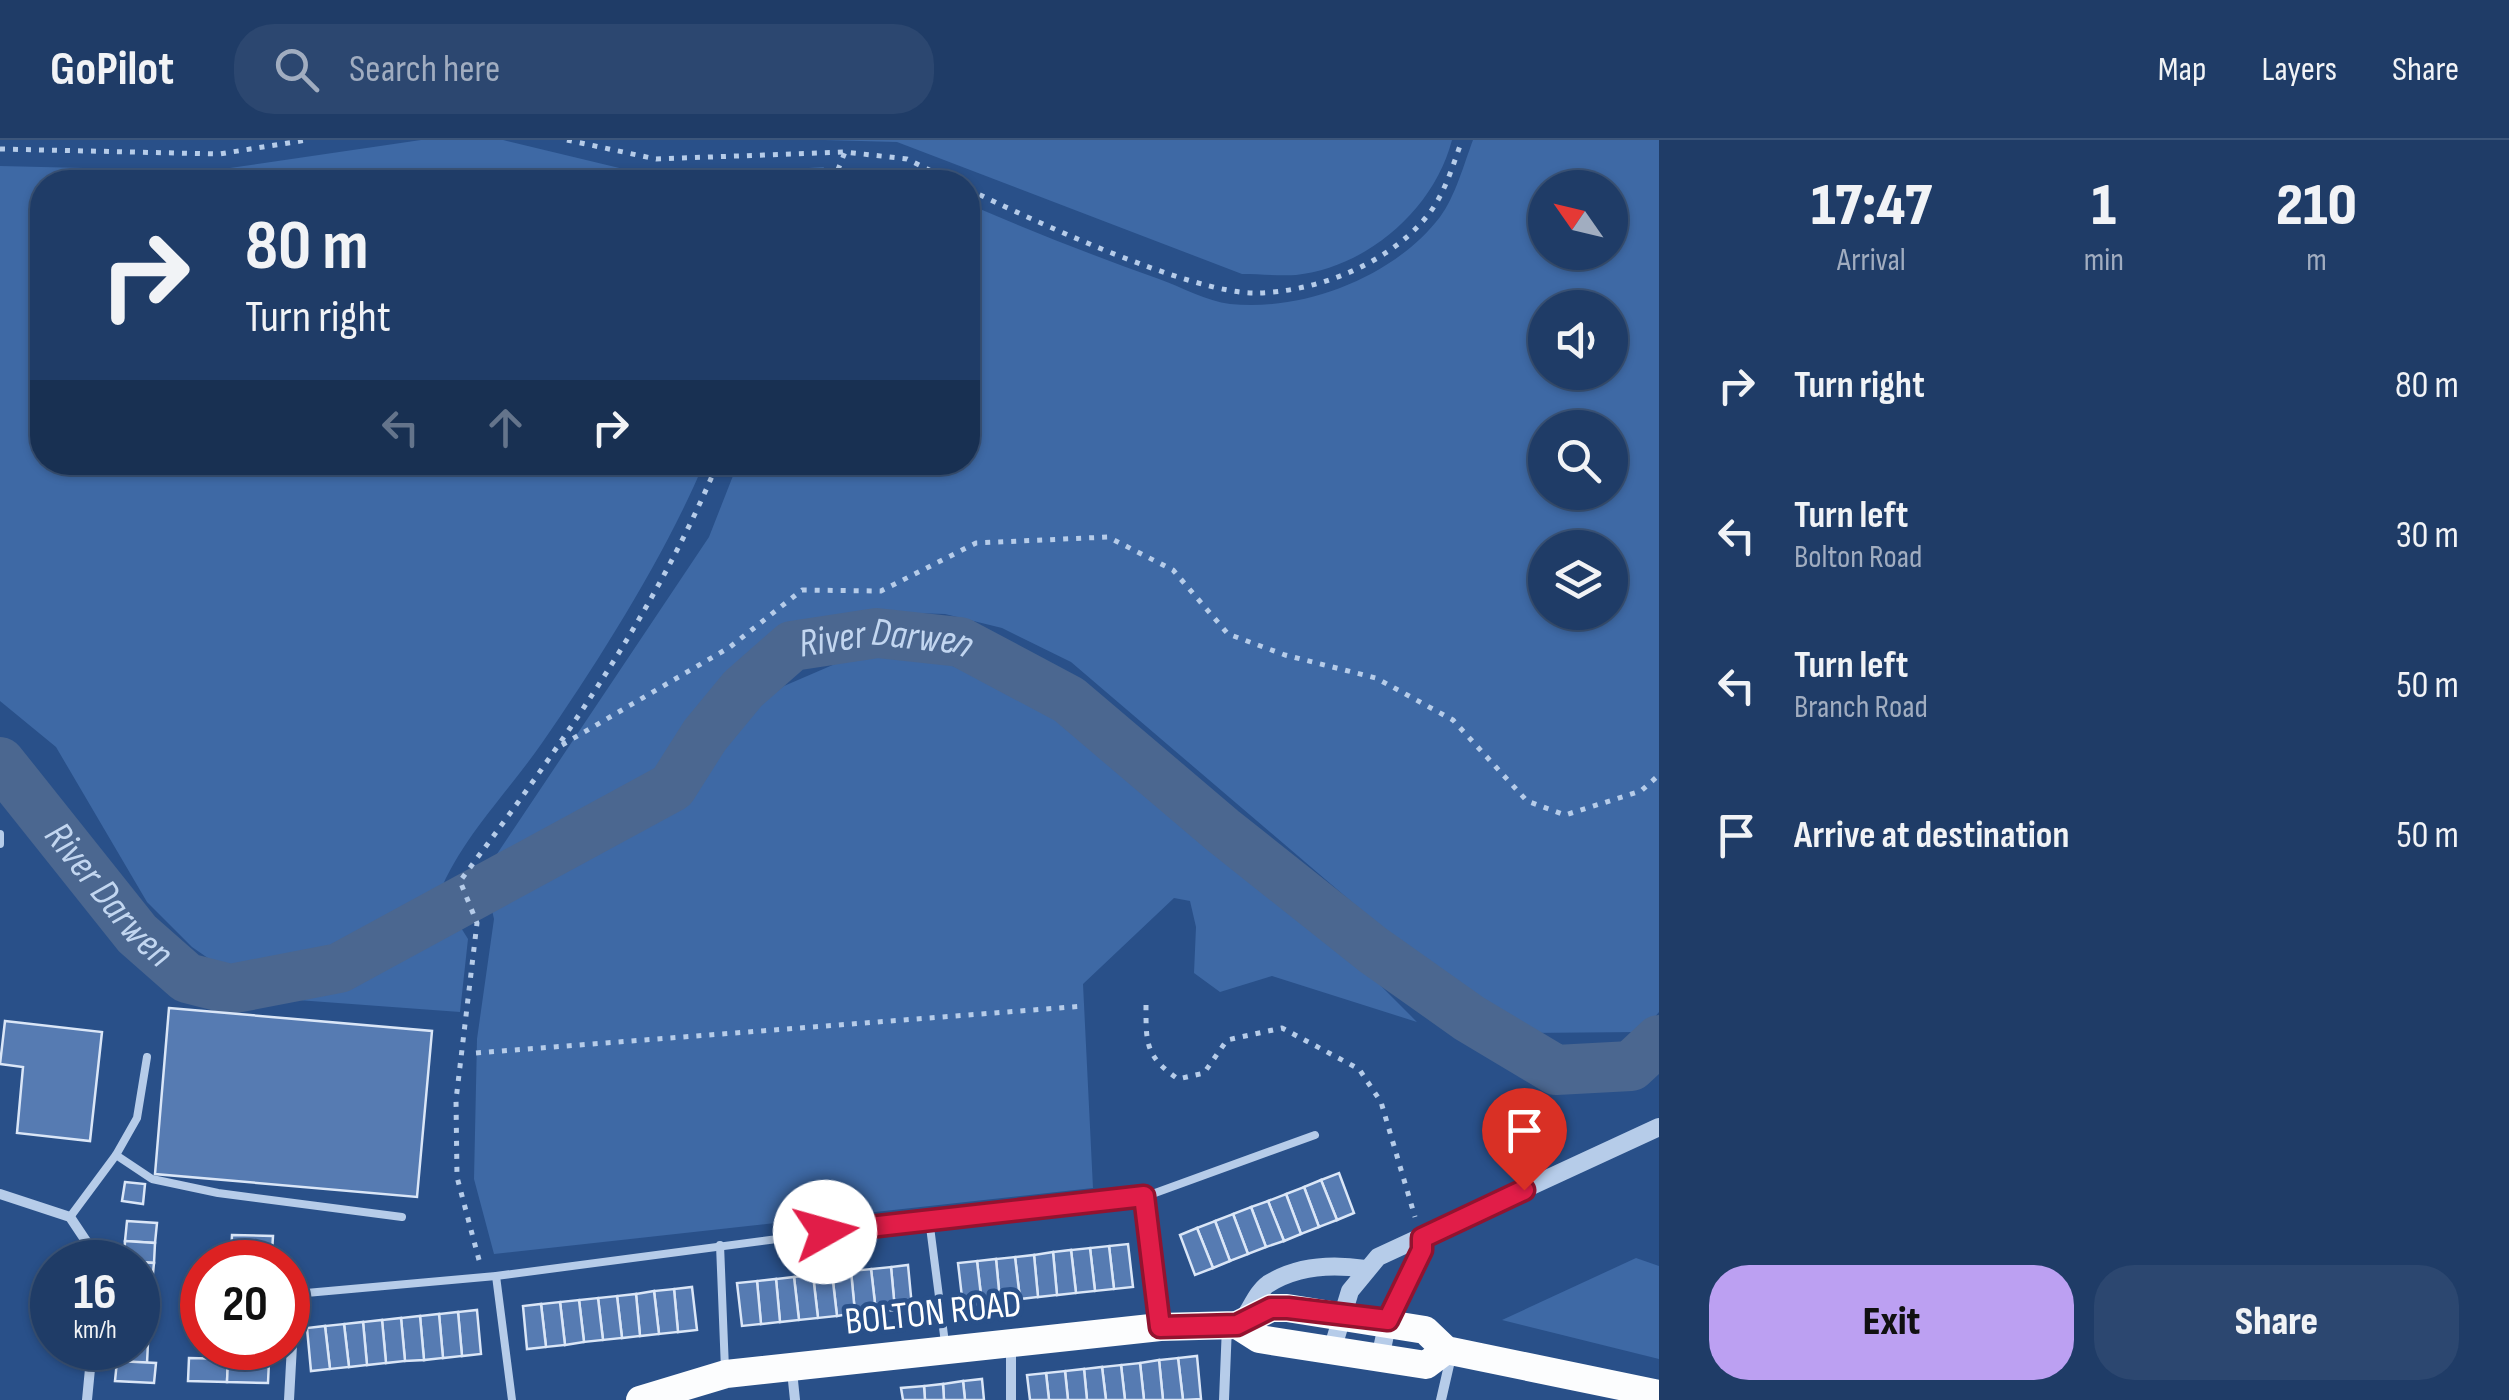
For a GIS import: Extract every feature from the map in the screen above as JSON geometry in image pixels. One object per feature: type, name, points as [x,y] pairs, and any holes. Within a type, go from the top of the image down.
[{"type":"highway","name":"BOLTON ROAD","points":[[640,1400],[726,1374],[1160,1327],[1235,1324],[1271,1308],[1388,1320],[1425,1330],[1449,1351],[1659,1394]]},
{"type":"highway","name":"BOLTON ROAD","points":[[1235,1324],[1259,1339],[1426,1365],[1449,1351]]},
{"type":"street","points":[[1332,1350],[1341,1313],[1365,1268],[1378,1257],[1659,1127]]},
{"type":"street","points":[[0,1194],[70,1217],[85,1240]]},
{"type":"street","points":[[1380,1358],[1388,1320],[1422,1250],[1422,1238]]},
{"type":"street","points":[[1224,1400],[1235,1324],[1265,1286],[1316,1267],[1365,1268]]},
{"type":"street","points":[[1010,1342],[1011,1400]]},
{"type":"street","points":[[1441,1400],[1449,1351]]},
{"type":"street","points":[[792,1365],[795,1400]]},
{"type":"street","points":[[87,1400],[90,1370]]},
{"type":"street","points":[[289,1400],[291,1370]]},
{"type":"lane","points":[[0,834],[0,844]]},
{"type":"lane","points":[[70,1217],[116,1156],[137,1118],[148,1058]]},
{"type":"lane","points":[[310,1293],[496,1276],[720,1244],[1144,1196],[1315,1135]]},
{"type":"lane","points":[[116,1156],[152,1179],[168,1183],[402,1216]]},
{"type":"lane","points":[[1144,1196],[1160,1327]]},
{"type":"lane","points":[[929,1219],[946,1352]]},
{"type":"lane","points":[[720,1244],[726,1374]]},
{"type":"lane","points":[[496,1276],[512,1400]]},
{"type":"path","points":[[0,149],[219,154],[306,140]]},
{"type":"path","points":[[568,140],[656,159],[845,152],[907,160],[928,170]]},
{"type":"path","points":[[980,195],[1010,210],[1218,288],[1267,292],[1340,274],[1384,254],[1405,238],[1441,195],[1462,140]]},
{"type":"path","points":[[838,170],[845,152]]},
{"type":"path","points":[[483,1277],[457,1178],[456,1100],[477,923],[460,881],[562,744],[690,528],[712,475]]},
{"type":"path","points":[[562,744],[730,647],[802,590],[881,592],[976,544],[1108,537],[1173,570],[1228,634],[1285,655],[1376,678],[1453,720],[1527,802],[1565,815],[1641,790],[1659,774]]},
{"type":"path","points":[[1146,1004],[1146,1042],[1157,1064],[1178,1079],[1204,1073],[1227,1040],[1282,1028],[1359,1069],[1381,1102],[1422,1238]]},
{"type":"path","points":[[476,1053],[1084,1006]]},
{"type":"shaded area","points":[[421,140],[503,140],[628,170],[216,170]]},
{"type":"shaded area","points":[[824,140],[1452,140],[1430,189],[1394,230],[1348,260],[1296,275],[1242,274],[980,174],[980,170],[970,170],[897,142]]},
{"type":"shaded area","points":[[1473,140],[1659,140],[1659,1012],[1642,1032],[1521,1033],[1415,956],[1071,662],[1002,628],[945,614],[883,612],[792,629],[714,691],[681,729],[657,775],[495,857],[709,537],[733,475],[980,475],[980,209],[1212,300],[1258,305],[1317,296],[1373,273],[1421,238],[1445,209]]},
{"type":"shaded area","points":[[0,166],[167,170],[30,170],[30,475],[699,475],[671,534],[608,642],[542,743],[469,839],[436,902],[336,949],[258,969],[228,972],[192,947],[147,902],[56,747],[0,701]]},
{"type":"shaded area","points":[[824,167],[823,170],[778,170]]},
{"type":"shaded area","points":[[890,654],[940,661],[1044,703],[1309,914],[1417,1022],[1272,976],[1220,992],[1194,973],[1196,927],[1190,901],[1174,898],[1083,984],[1093,1188],[494,1254],[474,1179],[477,1039],[494,919],[491,906],[685,793],[738,720],[784,686],[835,664]]},
{"type":"shaded area","points":[[458,923],[468,939],[460,1012],[270,998],[346,980]]},
{"type":"shaded area","points":[[1636,1258],[1659,1266],[1659,1359],[1502,1320]]},
{"type":"building","points":[[169,1008],[432,1031],[417,1197],[155,1174]]},
{"type":"building","points":[[5,1021],[102,1032],[90,1141],[17,1133],[23,1067],[0,1064]]},
{"type":"building","points":[[1339,1173],[1354,1213],[1337,1220],[1321,1180]]},
{"type":"building","points":[[1321,1180],[1337,1220],[1319,1227],[1304,1187]]},
{"type":"building","points":[[125,1182],[145,1184],[143,1204],[122,1201]]},
{"type":"building","points":[[1304,1187],[1319,1227],[1301,1234],[1286,1194]]},
{"type":"building","points":[[1286,1194],[1301,1234],[1284,1241],[1268,1201]]},
{"type":"building","points":[[1268,1201],[1284,1241],[1266,1247],[1251,1207]]},
{"type":"building","points":[[1251,1207],[1266,1247],[1248,1254],[1233,1214]]},
{"type":"building","points":[[1233,1214],[1248,1254],[1230,1261],[1215,1221]]},
{"type":"building","points":[[127,1221],[157,1223],[155,1240],[125,1240]]},
{"type":"building","points":[[1215,1221],[1230,1261],[1213,1268],[1197,1228]]},
{"type":"building","points":[[1197,1228],[1213,1268],[1195,1275],[1180,1235]]},
{"type":"building","points":[[232,1235],[273,1236],[273,1240],[232,1240]]},
{"type":"building","points":[[1128,1244],[1133,1287],[1114,1289],[1109,1246]]},
{"type":"building","points":[[1109,1246],[1114,1289],[1095,1291],[1090,1248]]},
{"type":"building","points":[[1090,1248],[1095,1291],[1076,1293],[1071,1250]]},
{"type":"building","points":[[1071,1250],[1076,1293],[1057,1295],[1053,1252]]},
{"type":"building","points":[[1053,1252],[1057,1295],[1038,1297],[1034,1255]]},
{"type":"building","points":[[1034,1255],[1038,1297],[1020,1299],[1015,1257]]},
{"type":"building","points":[[1015,1257],[1020,1299],[1000,1301],[996,1259]]},
{"type":"building","points":[[996,1259],[1000,1301],[982,1304],[977,1261]]},
{"type":"building","points":[[977,1261],[982,1304],[963,1306],[958,1263]]},
{"type":"building","points":[[908,1265],[912,1307],[895,1310],[891,1267]]},
{"type":"building","points":[[891,1267],[895,1310],[876,1312],[871,1269]]},
{"type":"building","points":[[871,1269],[876,1312],[855,1313],[851,1271]]},
{"type":"building","points":[[851,1271],[855,1313],[837,1316],[832,1273]]},
{"type":"building","points":[[832,1273],[837,1316],[818,1318],[813,1275]]},
{"type":"building","points":[[813,1275],[818,1318],[799,1320],[794,1277]]},
{"type":"building","points":[[794,1277],[799,1320],[780,1322],[776,1279]]},
{"type":"building","points":[[776,1279],[780,1322],[761,1324],[757,1281]]},
{"type":"building","points":[[757,1281],[761,1324],[742,1326],[737,1283]]},
{"type":"building","points":[[692,1287],[697,1330],[678,1332],[674,1289]]},
{"type":"building","points":[[674,1289],[678,1332],[659,1334],[654,1291]]},
{"type":"building","points":[[654,1291],[659,1334],[640,1336],[636,1294]]},
{"type":"building","points":[[636,1294],[640,1336],[622,1338],[617,1296]]},
{"type":"building","points":[[617,1296],[622,1338],[603,1340],[598,1298]]},
{"type":"building","points":[[598,1298],[603,1340],[584,1342],[579,1300]]},
{"type":"building","points":[[579,1300],[584,1342],[565,1345],[560,1302]]},
{"type":"building","points":[[560,1302],[565,1345],[546,1347],[541,1304]]},
{"type":"building","points":[[541,1304],[546,1347],[527,1349],[523,1306]]},
{"type":"building","points":[[477,1310],[481,1354],[462,1356],[458,1312]]},
{"type":"building","points":[[458,1312],[462,1356],[443,1358],[439,1314]]},
{"type":"building","points":[[439,1314],[443,1358],[424,1360],[420,1316]]},
{"type":"building","points":[[420,1316],[424,1360],[405,1361],[401,1318]]},
{"type":"building","points":[[401,1318],[405,1361],[386,1363],[382,1320]]},
{"type":"building","points":[[382,1320],[386,1363],[367,1365],[363,1322]]},
{"type":"building","points":[[363,1322],[367,1365],[349,1367],[344,1324]]},
{"type":"building","points":[[344,1324],[349,1367],[330,1369],[325,1326]]},
{"type":"building","points":[[325,1326],[330,1369],[311,1371],[310,1328]]},
{"type":"building","points":[[1197,1356],[1201,1399],[1183,1400],[1178,1358]]},
{"type":"building","points":[[1178,1358],[1183,1400],[1163,1400],[1159,1360]]},
{"type":"building","points":[[1159,1360],[1163,1400],[1144,1400],[1140,1363]]},
{"type":"building","points":[[1140,1363],[1144,1400],[1125,1400],[1121,1365]]},
{"type":"building","points":[[1121,1365],[1125,1400],[1106,1400],[1102,1367]]},
{"type":"building","points":[[1102,1367],[1106,1400],[1087,1400],[1084,1369]]},
{"type":"building","points":[[1084,1369],[1087,1400],[1068,1400],[1065,1371]]},
{"type":"building","points":[[116,1370],[155,1370],[154,1383],[115,1381]]},
{"type":"building","points":[[188,1370],[228,1370],[227,1382],[188,1381]]},
{"type":"building","points":[[228,1370],[269,1370],[268,1383],[227,1382]]},
{"type":"building","points":[[1065,1371],[1068,1400],[1049,1400],[1046,1373]]},
{"type":"building","points":[[1046,1373],[1049,1400],[1030,1400],[1027,1375]]},
{"type":"building","points":[[982,1379],[984,1400],[965,1400],[963,1381]]},
{"type":"building","points":[[963,1381],[965,1400],[944,1400],[943,1384]]},
{"type":"building","points":[[943,1384],[944,1400],[925,1400],[924,1386]]},
{"type":"building","points":[[924,1386],[925,1400],[903,1400],[901,1388]]},
{"type":"waterway","name":"River Darwen","points":[[0,762],[137,934],[187,978],[230,989],[339,968],[672,787],[705,735],[743,689],[792,646],[877,633],[960,642],[1069,700],[1222,830],[1373,950],[1469,1018],[1556,1070],[1631,1066],[1659,1040]]},
{"type":"route","points":[[825,1232],[1144,1196],[1160,1327],[1237,1325],[1271,1308],[1388,1320],[1422,1250],[1422,1238],[1524,1190]]}]
